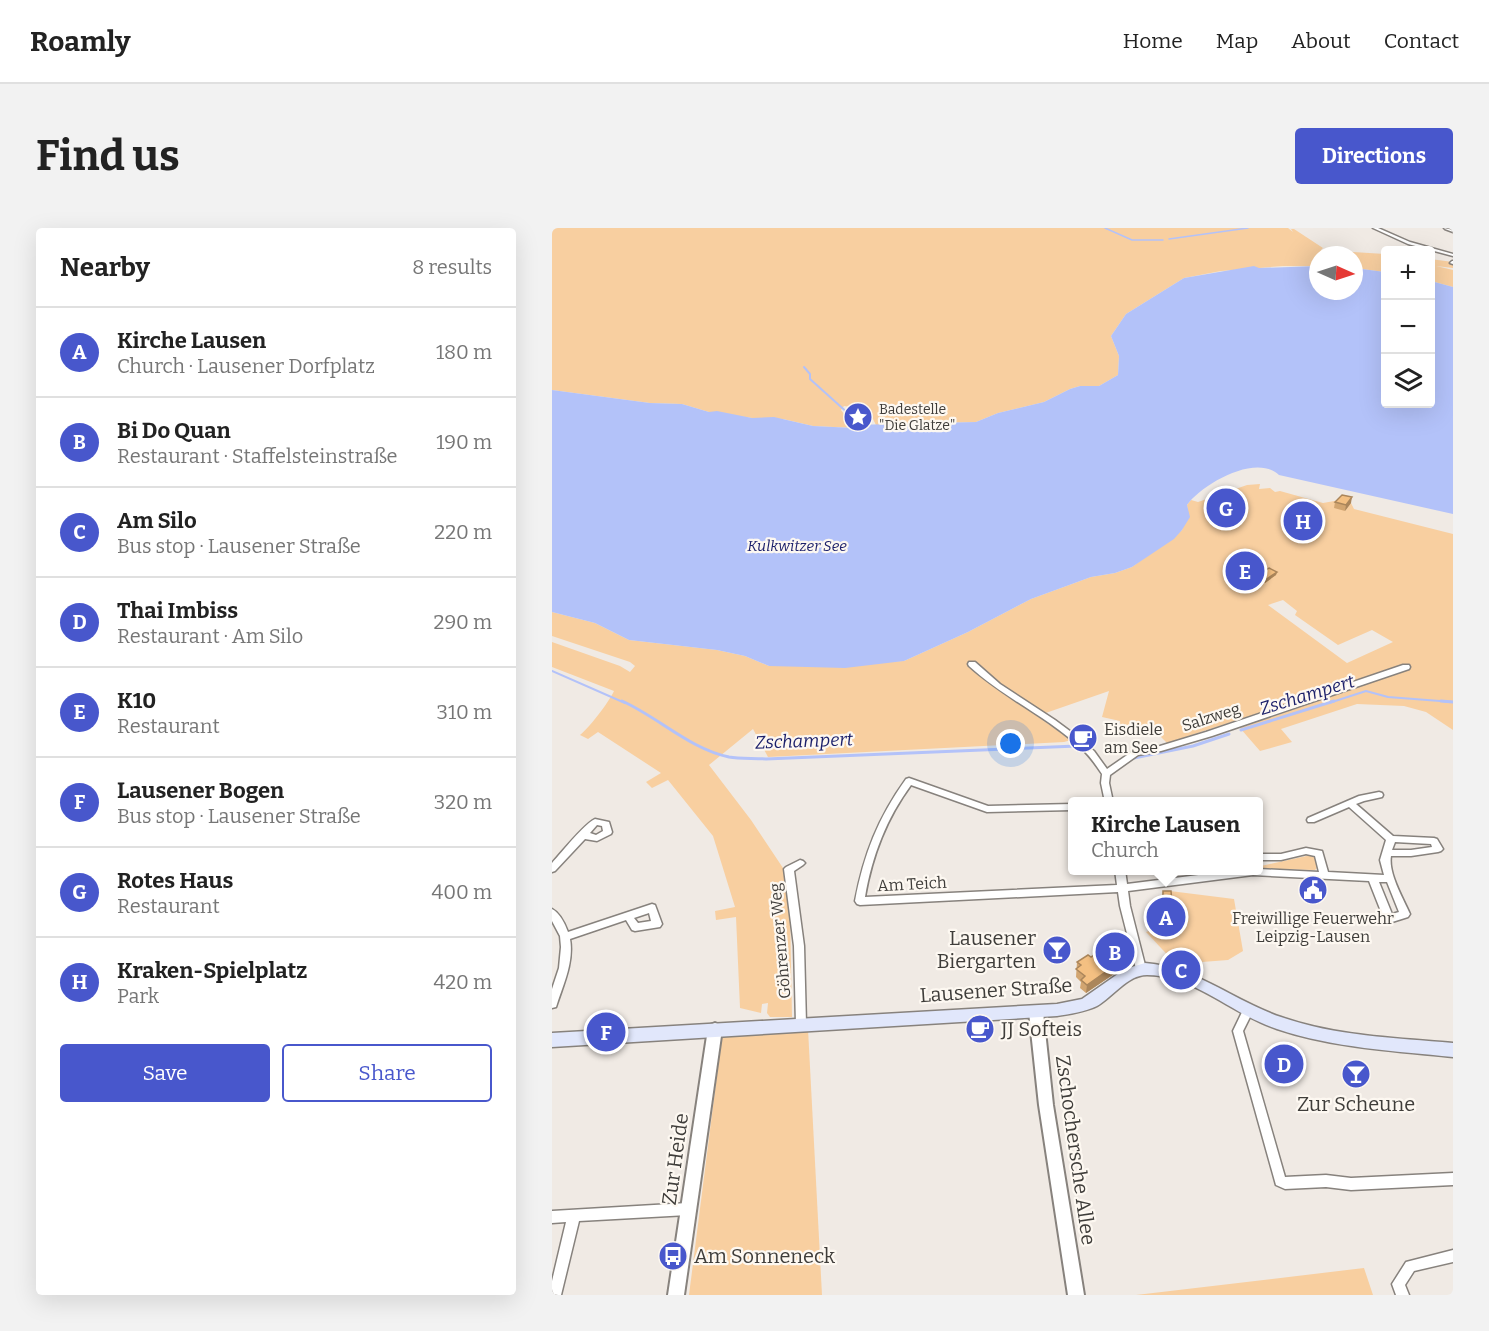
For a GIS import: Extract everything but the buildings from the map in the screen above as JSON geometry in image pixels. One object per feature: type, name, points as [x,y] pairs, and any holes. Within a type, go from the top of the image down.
[{"type":"main road","name":"Lausener Straße","points":[[552,1040],[1036,1012],[1080,1006],[1093,1001],[1132,971],[1141,969]]},
{"type":"main road","points":[[1141,969],[1166,969],[1248,1011],[1276,1023],[1308,1032],[1360,1041],[1453,1050]]},
{"type":"street","points":[[1375,228],[1409,243],[1453,255]]},
{"type":"street","points":[[1446,228],[1453,231]]},
{"type":"street","points":[[972,664],[1005,691],[1079,741],[1092,754],[1106,774],[1105,783],[1108,797]]},
{"type":"street","name":"Salzweg","points":[[1106,774],[1136,753],[1161,748],[1406,667]]},
{"type":"street","name":"Am Teich","points":[[1068,807],[987,809],[909,781],[892,803],[879,830],[865,866],[860,901],[1123,888]]},
{"type":"street","points":[[1311,820],[1350,803],[1379,795]]},
{"type":"street","points":[[1350,803],[1391,839],[1434,841],[1438,849],[1411,853],[1387,852]]},
{"type":"street","points":[[552,869],[582,835]]},
{"type":"street","points":[[1372,879],[1389,919],[1405,914],[1390,879],[1385,860],[1391,839]]},
{"type":"street","points":[[1263,857],[1281,857],[1306,851],[1319,852],[1324,875]]},
{"type":"street","name":"Göhrenzer Weg","points":[[800,863],[789,869],[799,946],[801,1024]]},
{"type":"street","points":[[1263,872],[1390,879]]},
{"type":"street","points":[[1121,875],[1125,906],[1141,969]]},
{"type":"street","points":[[1123,888],[1205,875]]},
{"type":"street","points":[[552,913],[567,936],[564,967],[552,1004]]},
{"type":"street","points":[[567,936],[628,916]]},
{"type":"street","points":[[1248,1011],[1238,1031],[1280,1181],[1286,1183],[1326,1181],[1351,1184],[1453,1179]]},
{"type":"street","name":"Zschochersche Allee","points":[[1036,1012],[1046,1104],[1076,1295]]},
{"type":"street","name":"Zur Heide","points":[[676,1295],[715,1029]]},
{"type":"street","points":[[552,1217],[688,1209]]},
{"type":"street","points":[[555,1295],[574,1216]]},
{"type":"street","points":[[1403,1295],[1398,1284],[1410,1266],[1453,1256]]},
{"type":"shaded area","points":[[552,228],[1288,228],[1293,232],[1291,229],[1294,229],[1320,246],[1309,246],[1309,266],[1221,271],[1184,278],[1126,314],[1111,336],[1119,356],[1118,375],[1099,386],[1080,386],[1044,402],[998,413],[976,422],[876,425],[873,419],[857,413],[858,408],[844,406],[841,410],[848,424],[855,428],[813,426],[783,419],[752,418],[709,412],[682,404],[650,403],[552,390]]},
{"type":"shaded area","points":[[1363,253],[1381,254],[1381,271],[1363,269]]},
{"type":"shaded area","points":[[1435,260],[1453,262],[1453,268],[1436,266],[1453,270],[1453,287],[1435,282]]},
{"type":"shaded area","points":[[1260,484],[1259,489],[1270,488],[1275,492],[1280,491],[1323,503],[1340,500],[1345,511],[1351,503],[1354,509],[1453,534],[1453,730],[1426,712],[1404,706],[1357,704],[1281,729],[1292,742],[1260,751],[1240,728],[1353,689],[1351,683],[1167,743],[1151,727],[1121,732],[1120,721],[1102,717],[1109,691],[1037,716],[1071,740],[1064,742],[768,757],[753,729],[709,765],[751,820],[785,871],[790,914],[792,1017],[770,1017],[767,1013],[768,1003],[762,1004],[761,1013],[740,1008],[736,917],[716,920],[715,911],[735,907],[713,836],[668,780],[652,788],[646,782],[661,773],[598,732],[588,739],[580,735],[599,714],[614,691],[552,667],[552,642],[620,666],[630,672],[635,666],[630,662],[552,636],[552,612],[595,623],[629,640],[717,650],[745,656],[769,666],[904,661],[968,632],[1031,599],[1091,577],[1115,573],[1132,567],[1182,530],[1188,512],[1187,505],[1191,500],[1198,502],[1247,485]],"holes":[[[1283,600],[1297,611],[1295,615],[1338,645],[1372,630],[1393,642],[1347,663],[1268,605]]]},
{"type":"shaded area","points":[[1311,855],[1315,857],[1317,868],[1315,870],[1265,869],[1263,866]]},
{"type":"shaded area","points":[[1170,891],[1234,899],[1243,951],[1228,960],[1176,964],[1146,932],[1172,923]]},
{"type":"shaded area","points":[[808,1029],[822,1295],[689,1295],[722,1036]]},
{"type":"shaded area","points":[[1364,1268],[1373,1295],[1136,1295]]},
{"type":"water","name":"Kulkwitzer See","points":[[1254,266],[1259,268],[1309,266],[1309,300],[1363,300],[1363,269],[1381,271],[1381,408],[1435,408],[1435,282],[1453,287],[1453,514],[1279,475],[1269,469],[1257,467],[1244,469],[1204,488],[1187,505],[1190,517],[1174,539],[1132,567],[1115,573],[1091,577],[1031,599],[968,632],[904,661],[845,668],[769,666],[745,656],[717,650],[629,640],[595,623],[552,612],[552,390],[650,403],[682,404],[709,412],[717,411],[752,418],[774,417],[813,426],[854,428],[853,425],[976,422],[998,413],[1044,402],[1080,386],[1099,386],[1118,375],[1119,356],[1111,336],[1126,314],[1184,278]]},
{"type":"waterway","points":[[1105,228],[1132,240],[1163,240]]},
{"type":"waterway","points":[[1169,239],[1248,228]]},
{"type":"waterway","points":[[804,367],[810,374],[810,379],[860,424]]},
{"type":"waterway","name":"Zschampert","points":[[552,671],[625,703]]},
{"type":"waterway","name":"Zschampert","points":[[1329,703],[1366,691],[1388,697],[1453,702],[1441,701]]},
{"type":"waterway","name":"Zschampert","points":[[622,701],[687,740],[715,753],[733,758],[766,759],[1077,746]]},
{"type":"waterway","name":"Zschampert","points":[[1241,730],[1334,701]]},
{"type":"waterway","name":"Zschampert","points":[[1134,758],[1193,746],[1229,734]]},
{"type":"place","name":"Badestelle \"Die Glatze\"","points":[[858,417]]},
{"type":"place","name":"Rotes Haus","points":[[1226,508]]},
{"type":"place","name":"Kraken-Spielplatz","points":[[1303,521]]},
{"type":"place","name":"K10","points":[[1245,571]]},
{"type":"place","name":"Eisdiele am See","points":[[1083,738]]},
{"type":"place","name":"Freiwillige Feuerwehr Leipzig-Lausen","points":[[1313,890]]},
{"type":"place","name":"Kirche Lausen","points":[[1166,917]]},
{"type":"place","name":"Lausener Biergarten","points":[[1057,950]]},
{"type":"place","name":"Bi Do Quan","points":[[1115,952]]},
{"type":"place","name":"Am Silo","points":[[1181,970]]},
{"type":"place","name":"JJ Softeis","points":[[980,1029]]},
{"type":"place","name":"Lausener Bogen","points":[[606,1032]]},
{"type":"place","name":"Thai Imbiss","points":[[1284,1064]]},
{"type":"place","name":"Zur Scheune","points":[[1356,1074]]},
{"type":"place","name":"Am Sonneneck","points":[[673,1256]]}]
